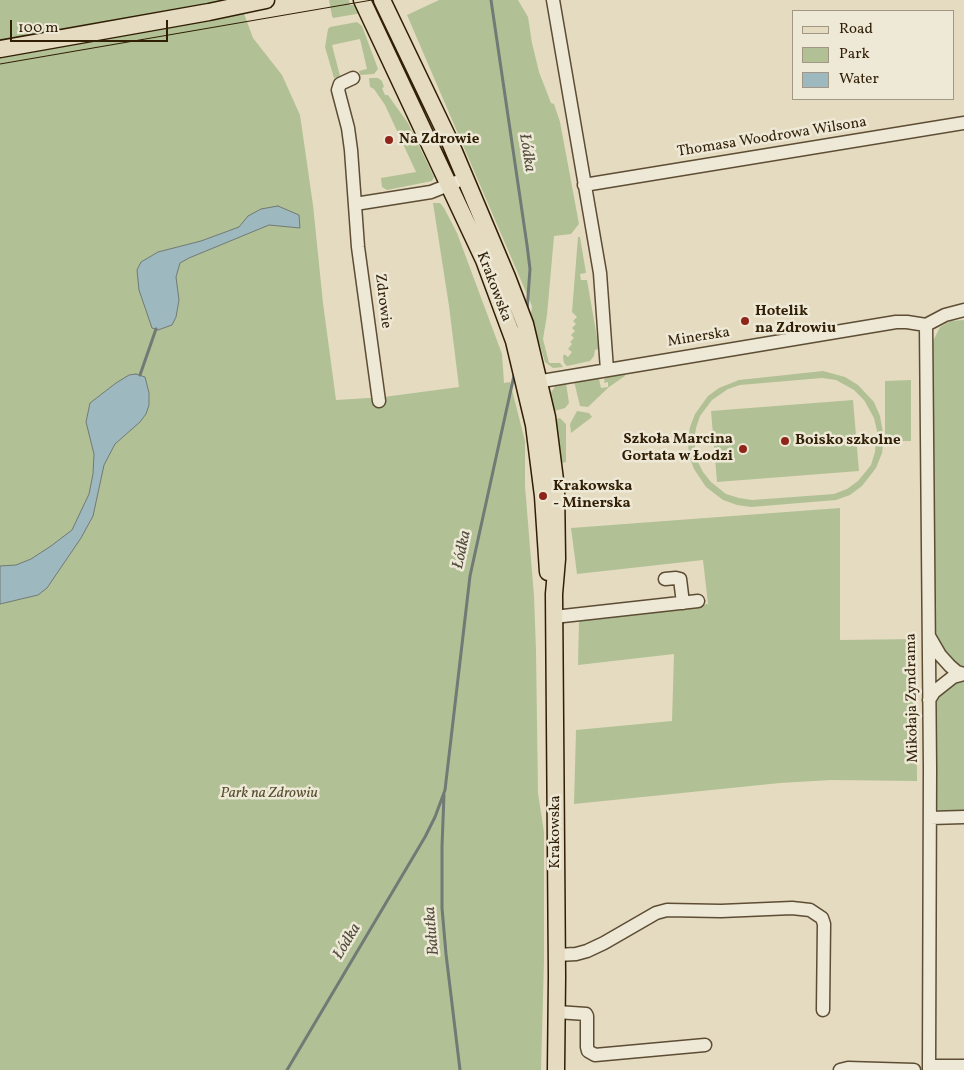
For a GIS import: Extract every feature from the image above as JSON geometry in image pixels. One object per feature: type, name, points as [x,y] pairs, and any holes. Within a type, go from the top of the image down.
[{"type":"main road","name":"Krakowska","points":[[362,0],[522,342]]},
{"type":"main road","name":"Krakowska","points":[[382,0],[432,102],[518,307],[529,380],[552,452],[556,488],[558,559],[554,594],[556,1070]]},
{"type":"main road","points":[[0,49],[209,12],[259,1]]},
{"type":"street","points":[[553,0],[600,273],[607,370]]},
{"type":"street","name":"Zdrowie","points":[[353,78],[340,84],[338,90],[349,135],[358,247],[379,401]]},
{"type":"street","name":"Thomasa Woodrowa Wilsona","points":[[584,185],[964,123]]},
{"type":"street","points":[[355,204],[425,193],[440,189],[465,178]]},
{"type":"street","points":[[926,325],[945,315],[964,310]]},
{"type":"street","name":"Minerska","points":[[529,380],[607,370],[896,322],[926,325]]},
{"type":"street","name":"Mikołaja Zyndrama","points":[[926,325],[930,700],[930,1068]]},
{"type":"street","points":[[665,579],[680,579],[683,603]]},
{"type":"street","points":[[554,617],[698,601]]},
{"type":"street","points":[[929,635],[940,655],[957,672],[964,674]]},
{"type":"street","points":[[930,700],[934,692],[953,676],[964,674]]},
{"type":"street","points":[[930,818],[964,817]]},
{"type":"street","points":[[557,955],[576,954],[587,951],[604,944],[656,913],[668,910],[721,911],[792,908],[810,910],[822,918],[824,924],[823,1010]]},
{"type":"street","points":[[557,1012],[586,1014],[587,1047],[588,1051],[595,1055],[705,1045]]},
{"type":"street","points":[[930,1068],[964,1066]]},
{"type":"street","points":[[840,1070],[848,1068],[914,1070]]},
{"type":"green space","name":"Park na Zdrowiu","points":[[0,0],[239,0],[253,38],[282,75],[300,115],[313,205],[323,303],[336,400],[384,397],[459,387],[433,203],[440,203],[444,208],[457,233],[502,354],[504,383],[510,382],[525,441],[525,486],[534,596],[538,793],[544,832],[544,961],[541,1070],[0,1070]]},
{"type":"green space","points":[[329,0],[349,0],[350,5],[358,5],[362,13],[333,18]]},
{"type":"green space","points":[[439,0],[518,0],[528,17],[539,72],[560,122],[579,224],[571,234],[554,236],[543,339],[549,363],[560,363],[563,367],[553,368],[545,362],[531,315],[532,306],[407,15]]},
{"type":"green space","points":[[357,22],[362,26],[378,69],[374,74],[360,75],[359,71],[367,69],[360,39],[332,45],[340,76],[334,78],[325,47],[328,29]]},
{"type":"green space","points":[[378,22],[382,22],[451,167],[452,173]]},
{"type":"green space","points":[[369,78],[378,78],[382,81],[385,95],[388,95],[408,123],[434,177],[432,181],[387,190],[382,187],[381,178],[416,172],[385,105],[374,89],[370,87]]},
{"type":"green space","points":[[578,237],[580,237],[586,273],[580,274],[581,280],[587,280],[599,349],[595,350],[594,356],[590,361],[567,366],[564,363],[563,357],[564,354],[568,357],[572,352],[568,349],[572,344],[570,342],[574,338],[571,335],[575,331],[572,328],[576,324],[573,321],[577,317],[572,312]]},
{"type":"green space","points":[[964,320],[964,667],[955,664],[937,643],[933,626],[932,343],[940,327],[951,321]]},
{"type":"green space","points":[[625,370],[625,376],[609,387],[588,407],[580,406],[574,381],[596,378],[599,379],[601,388],[608,387],[608,382],[604,383],[605,376]]},
{"type":"green space","points":[[823,371],[845,377],[858,385],[874,402],[880,416],[884,438],[882,453],[876,468],[862,486],[850,495],[836,500],[751,507],[723,500],[706,487],[694,469],[689,456],[688,441],[690,427],[695,414],[708,396],[719,388],[739,380]],"holes":[[[822,378],[836,380],[854,390],[864,400],[874,418],[877,431],[875,452],[871,465],[858,481],[847,489],[834,494],[752,500],[726,494],[711,482],[703,472],[697,460],[694,441],[700,416],[712,400],[728,389],[740,385]]]},
{"type":"green space","points":[[911,380],[911,441],[885,441],[885,381]]},
{"type":"green space","points":[[566,383],[569,403],[565,408],[551,412],[550,394],[556,385]]},
{"type":"green space","name":"Boisko szkolne","points":[[853,400],[859,471],[717,482],[711,411]]},
{"type":"green space","points":[[577,411],[589,413],[592,417],[571,433],[570,424]]},
{"type":"green space","points":[[560,418],[566,424],[566,462],[561,463],[553,420]]},
{"type":"green space","points":[[840,508],[840,640],[916,639],[917,781],[831,780],[780,783],[574,804],[576,730],[672,721],[674,654],[578,665],[579,619],[708,604],[703,560],[577,574],[571,528]]},
{"type":"green space","points":[[964,678],[964,812],[939,812],[936,808],[934,696],[952,683]]},
{"type":"water","points":[[278,206],[299,215],[300,228],[269,225],[180,263],[176,277],[179,300],[176,317],[172,325],[158,330],[152,328],[139,290],[137,270],[141,262],[158,252],[201,241],[239,227],[248,216],[261,209]]},
{"type":"water","points":[[136,374],[145,377],[149,393],[149,405],[146,414],[140,422],[115,444],[104,465],[93,516],[81,538],[47,588],[38,595],[0,604],[0,566],[16,565],[31,559],[72,530],[89,494],[94,454],[86,422],[90,403],[116,383],[129,375]]},
{"type":"waterway","name":"Łódka","points":[[491,0],[530,269],[527,311]]},
{"type":"waterway","points":[[140,375],[156,329]]},
{"type":"waterway","name":"Łódka","points":[[287,1070],[425,837],[445,790],[470,576],[515,371]]},
{"type":"waterway","name":"Bałutka","points":[[444,795],[442,908],[460,1070]]},
{"type":"tram line","points":[[0,64],[372,0]]},
{"type":"place","name":"Na Zdrowie","points":[[389,140]]},
{"type":"place","name":"Hotelik na Zdrowiu","points":[[745,321]]},
{"type":"place","name":"Boisko szkolne","points":[[785,441]]},
{"type":"place","name":"Szkoła Marcina Gortata w Łodzi","points":[[743,449]]},
{"type":"place","name":"Krakowska - Minerska","points":[[543,496]]}]
